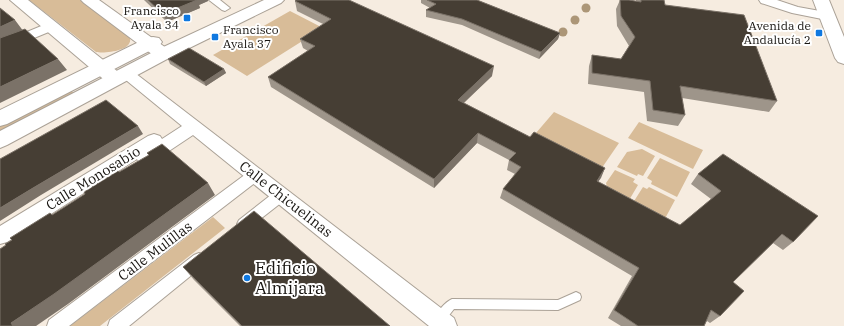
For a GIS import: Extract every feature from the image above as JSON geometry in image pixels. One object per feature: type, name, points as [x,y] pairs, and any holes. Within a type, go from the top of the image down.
[{"type":"main road","points":[[18,0],[114,73]]},
{"type":"main road","points":[[89,0],[156,49]]},
{"type":"main road","points":[[0,140],[156,49],[219,4],[243,0]]},
{"type":"main road","points":[[0,119],[114,73],[156,49],[276,0]]},
{"type":"main road","points":[[821,0],[844,58]]},
{"type":"street","points":[[765,0],[796,10],[827,16]]},
{"type":"street","points":[[0,48],[51,26]]},
{"type":"street","name":"Calle Chicuelinas","points":[[114,73],[190,123],[443,323]]},
{"type":"street","name":"Calle Monosabio","points":[[0,236],[190,123]]},
{"type":"street","name":"Calle Monosabio","points":[[0,251],[190,123]]},
{"type":"street","name":"Calle Mulillas","points":[[55,326],[255,175]]},
{"type":"street","points":[[231,234],[281,195]]},
{"type":"street","points":[[116,326],[213,249]]},
{"type":"lane","points":[[443,323],[452,304],[558,305],[576,296]]},
{"type":"shaded area","points":[[29,0],[80,0],[128,34],[130,39],[129,44],[120,50],[96,52]]},
{"type":"shaded area","points":[[290,11],[323,28],[247,76],[213,55]]},
{"type":"shaded area","points":[[69,89],[75,94],[0,133],[0,124]]},
{"type":"shaded area","points":[[554,112],[619,143],[597,175],[530,140]]},
{"type":"shaded area","points":[[639,122],[703,150],[693,169],[628,138]]},
{"type":"shaded area","points":[[642,149],[655,156],[643,176],[638,174],[637,176],[617,167],[627,152]]},
{"type":"shaded area","points":[[660,158],[690,172],[677,197],[651,184],[652,181],[647,178]]},
{"type":"shaded area","points":[[615,170],[635,179],[633,182],[638,185],[625,207],[610,199],[606,183]]},
{"type":"shaded area","points":[[643,187],[647,189],[649,187],[675,200],[661,226],[629,209]]},
{"type":"shaded area","points":[[213,217],[225,228],[100,326],[70,326]]},
{"type":"building","points":[[148,0],[197,0],[163,14]]},
{"type":"building","points":[[349,0],[494,66],[458,100],[530,137],[534,132],[605,168],[597,181],[680,225],[721,191],[698,174],[723,154],[818,216],[793,242],[782,234],[733,282],[744,291],[720,316],[711,310],[704,326],[638,326],[614,310],[639,268],[503,189],[521,167],[509,160],[516,153],[478,133],[434,179],[268,77],[315,46],[300,39],[331,19],[295,1]]},
{"type":"building","points":[[427,0],[477,0],[560,33],[541,52],[462,19],[426,10],[436,4]]},
{"type":"building","points":[[620,0],[641,2],[641,0],[664,0],[665,5],[744,15],[777,101],[680,86],[685,115],[653,110],[650,81],[592,73],[592,55],[621,59],[635,37],[621,16]]},
{"type":"building","points":[[0,8],[15,20],[0,27]]},
{"type":"building","points":[[25,29],[58,59],[0,87],[0,38]]},
{"type":"building","points":[[189,48],[224,69],[204,82],[168,59]]},
{"type":"building","points":[[106,100],[138,126],[0,208],[0,159]]},
{"type":"building","points":[[162,144],[208,183],[54,294],[11,323],[13,326],[0,326],[0,249],[12,240],[10,238],[50,213],[52,215],[85,194],[84,192],[118,171],[119,172],[149,155],[147,153]]},
{"type":"building","name":"Edificio Almijara","points":[[254,211],[390,326],[242,326],[183,267]]},
{"type":"place","name":"Francisco Ayala 34","points":[[187,18]]},
{"type":"place","name":"Avenida de Andalucía 2","points":[[819,33]]},
{"type":"place","name":"Francisco Ayala 37","points":[[215,37]]},
{"type":"place","name":"Edificio Almijara","points":[[247,278]]}]
